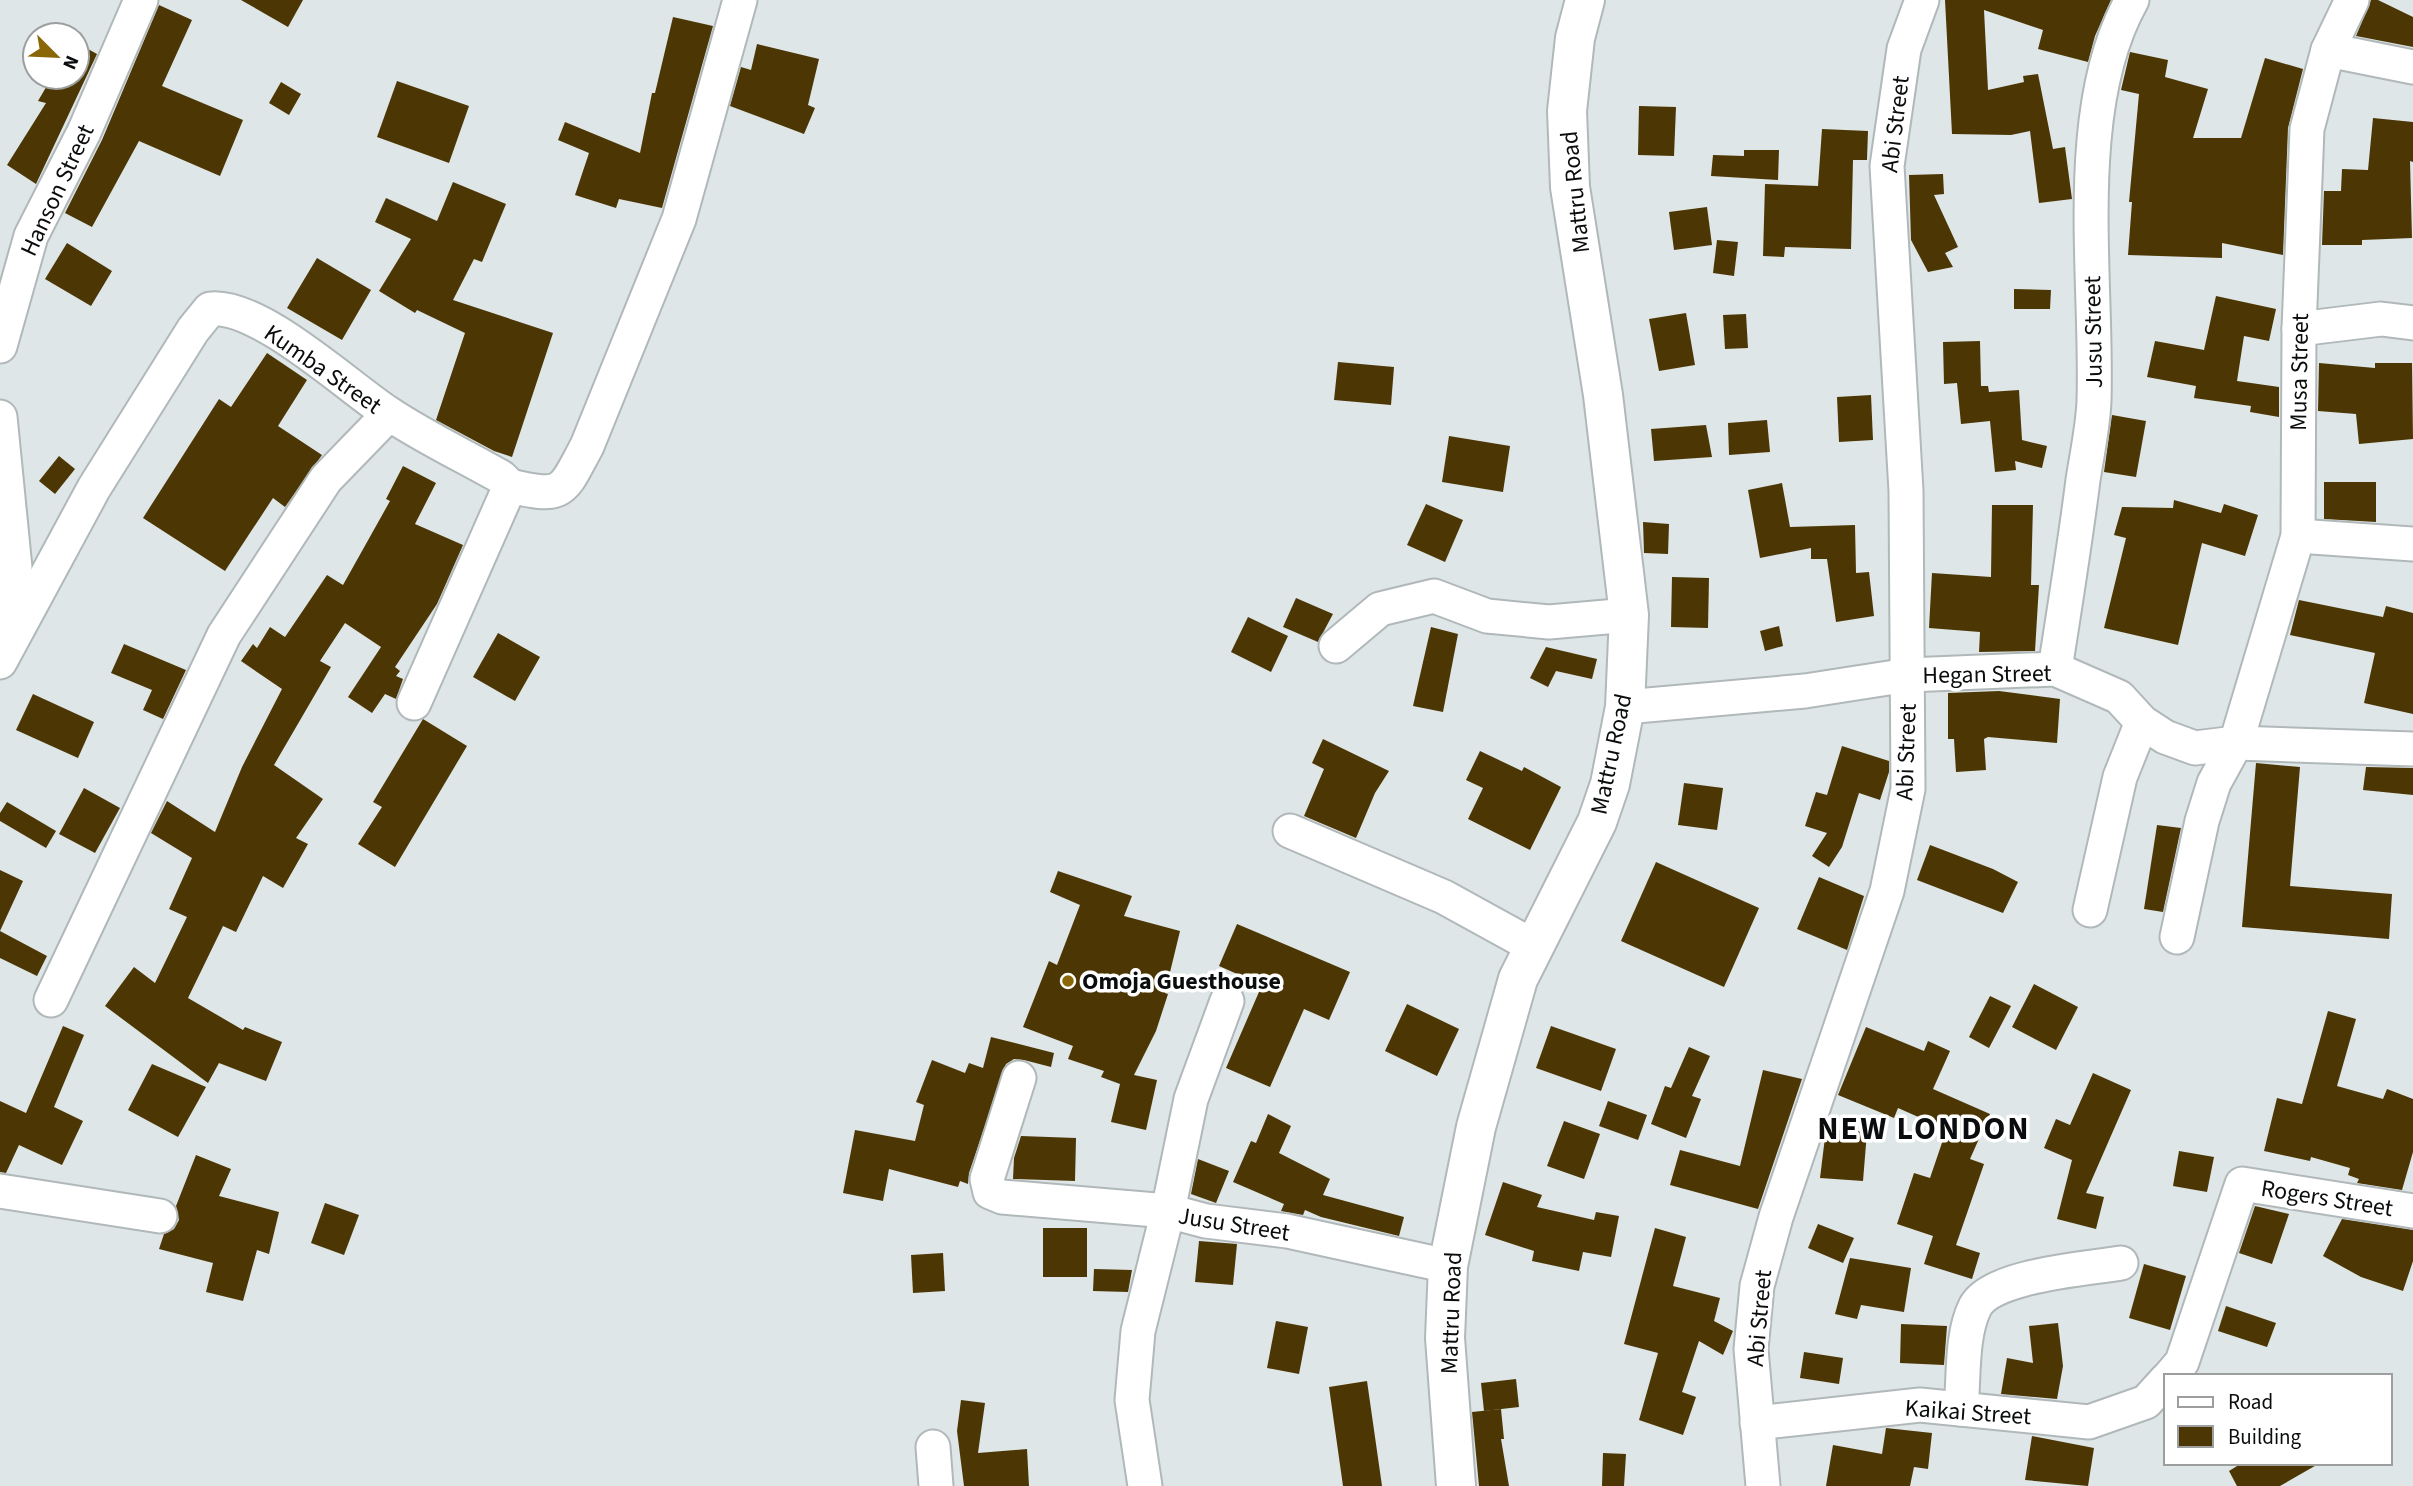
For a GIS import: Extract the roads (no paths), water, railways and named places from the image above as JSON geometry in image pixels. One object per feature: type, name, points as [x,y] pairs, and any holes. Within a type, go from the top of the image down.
[{"type":"main road","name":"Mattru Road","points":[[1456,1486],[1446,1338],[1448,1266],[1476,1126],[1518,979],[1597,822],[1609,784],[1625,707],[1629,615],[1602,383],[1570,187],[1567,111],[1575,38],[1585,0]]},
{"type":"street","name":"Hanson Street","points":[[0,346],[31,236],[84,132],[141,0]]},
{"type":"street","points":[[414,703],[510,486],[541,493],[557,492],[567,482],[587,446],[679,219],[740,0]]},
{"type":"street","name":"Abi Street","points":[[1763,1486],[1751,1349],[1756,1286],[1776,1217],[1887,891],[1908,789],[1906,491],[1887,166],[1904,48],[1922,0]]},
{"type":"street","name":"Jusu Street","points":[[2054,669],[2071,572],[2094,403],[2092,208],[2099,87],[2119,23],[2132,0]]},
{"type":"street","name":"Musa Street","points":[[2177,937],[2202,821],[2214,783],[2236,743],[2298,536],[2299,329],[2307,129],[2328,50],[2352,0]]},
{"type":"street","points":[[2328,50],[2413,67]]},
{"type":"street","name":"Kumba Street","points":[[0,662],[94,488],[193,330],[210,309],[225,307],[280,334],[389,414],[501,477],[510,486]]},
{"type":"street","points":[[2299,329],[2381,319],[2413,323]]},
{"type":"street","points":[[51,999],[225,635],[326,479],[389,414]]},
{"type":"street","points":[[0,417],[15,568],[0,634]]},
{"type":"street","points":[[2298,536],[2413,544]]},
{"type":"street","points":[[1336,646],[1380,609],[1434,596],[1487,616],[1549,621],[1629,615]]},
{"type":"street","name":"Hegan Street","points":[[1625,707],[1805,691],[1908,675],[2054,669],[2119,697],[2142,722],[2165,737],[2195,748],[2236,743],[2413,749]]},
{"type":"street","points":[[2090,910],[2120,777],[2142,722]]},
{"type":"street","points":[[1290,831],[1444,897],[1533,946]]},
{"type":"street","points":[[1019,1078],[987,1179],[990,1192],[1002,1197],[1168,1211],[1191,1099],[1227,1001]]},
{"type":"street","name":"Rogers Street","points":[[2172,1374],[2182,1362],[2242,1184],[2413,1211]]},
{"type":"street","points":[[0,1191],[160,1216]]},
{"type":"street","name":"Jusu Street","points":[[1145,1486],[1132,1400],[1138,1331],[1168,1211],[1206,1221],[1287,1231],[1448,1266]]},
{"type":"street","points":[[1961,1409],[1968,1331],[1975,1307],[1987,1292],[2011,1283],[2121,1263]]},
{"type":"street","name":"Kaikai Street","points":[[1757,1423],[1920,1405],[2090,1422],[2146,1402],[2164,1382]]},
{"type":"street","points":[[933,1447],[936,1486]]},
{"type":"place","name":"Omoja Guesthouse","points":[[1068,981]]},
{"type":"district","name":"NEW LONDON","points":[[1924,1128]]}]
